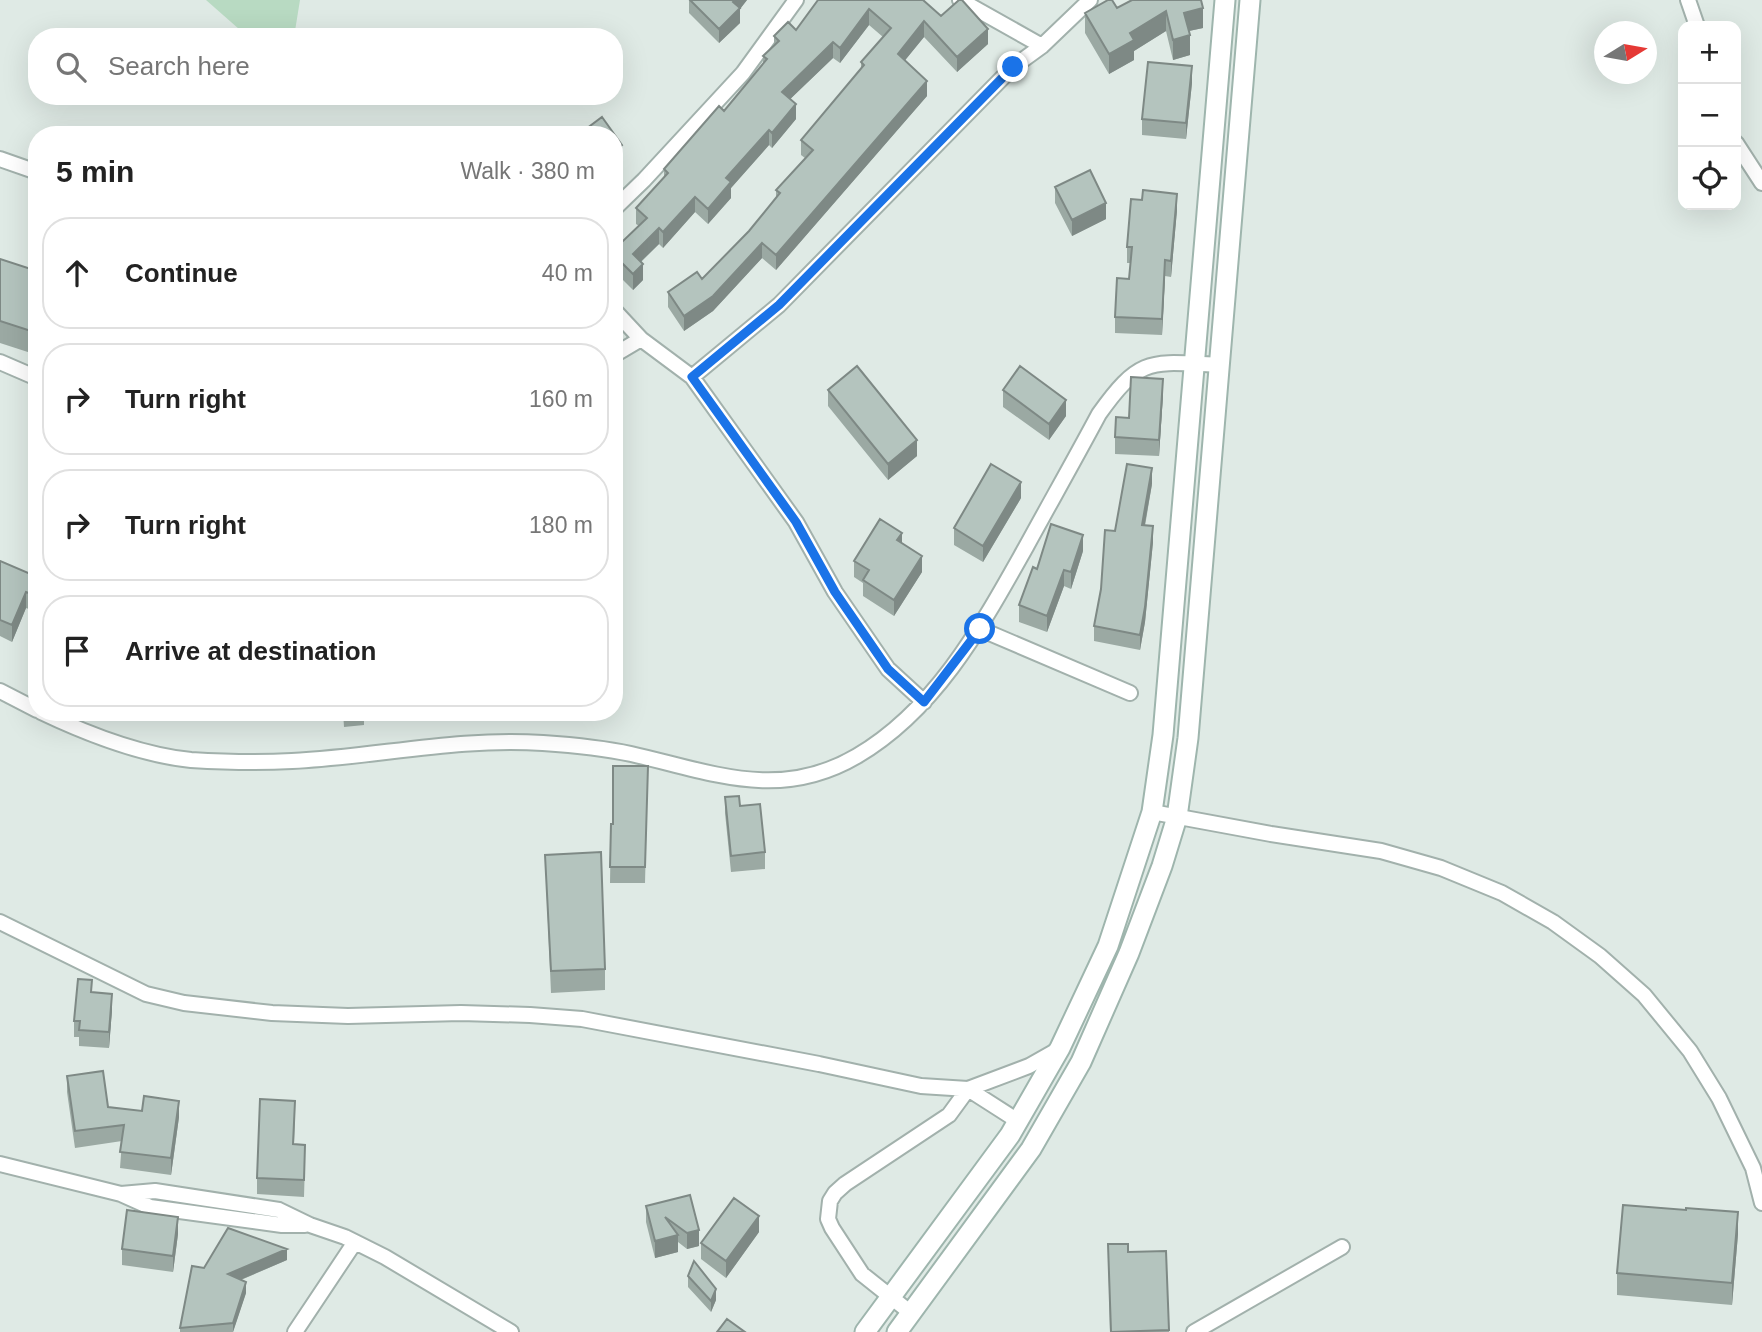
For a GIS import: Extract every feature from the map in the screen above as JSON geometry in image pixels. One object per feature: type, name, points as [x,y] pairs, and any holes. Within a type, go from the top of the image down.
[{"type":"main road","points":[[865,1332],[1018,1121],[1060,1048],[1108,946],[1152,812],[1163,736],[1225,0]]},
{"type":"main road","points":[[897,1332],[1031,1149],[1081,1062],[1129,953],[1162,866],[1177,817],[1188,738],[1250,0]]},
{"type":"street","points":[[623,201],[743,73],[796,0]]},
{"type":"street","points":[[960,0],[1042,46]]},
{"type":"street","points":[[692,377],[779,305],[1013,67],[1042,46],[1090,0]]},
{"type":"street","points":[[1688,0],[1695,21]]},
{"type":"street","points":[[1739,147],[1762,183]]},
{"type":"street","points":[[0,159],[28,169]]},
{"type":"street","points":[[623,320],[641,339],[692,377],[796,522],[835,592],[888,669],[924,702]]},
{"type":"street","points":[[623,350],[641,339]]},
{"type":"street","points":[[0,362],[28,374]]},
{"type":"street","points":[[64,721],[103,737],[187,759],[241,763],[294,761],[456,743],[543,743],[629,754],[714,776],[760,782],[799,777],[839,765],[858,756],[886,736],[924,702],[980,629],[1099,414],[1119,386],[1132,373],[1152,365],[1173,362],[1220,365]]},
{"type":"street","points":[[980,629],[1130,693]]},
{"type":"street","points":[[0,691],[28,705]]},
{"type":"street","points":[[1152,812],[1381,851],[1441,867],[1502,893],[1553,922],[1600,956],[1644,995],[1689,1051],[1758,1166],[1762,1203]]},
{"type":"street","points":[[0,922],[146,994],[184,1003],[297,1014],[348,1016],[475,1013],[582,1019],[921,1086],[968,1089],[1029,1066],[1060,1048]]},
{"type":"street","points":[[968,1089],[1018,1121]]},
{"type":"street","points":[[911,1313],[862,1274],[828,1219],[830,1201],[845,1184],[949,1115],[968,1089]]},
{"type":"street","points":[[0,1164],[121,1194],[150,1207],[282,1225],[310,1225],[385,1257],[511,1332]]},
{"type":"street","points":[[295,1332],[355,1242]]},
{"type":"street","points":[[1194,1332],[1342,1247]]},
{"type":"green space","points":[[206,0],[300,0],[295,28],[238,28]]},
{"type":"building","points":[[690,0],[735,0],[733,2],[740,8],[719,29]]},
{"type":"building","points":[[818,0],[923,0],[941,16],[962,0],[988,29],[957,57],[924,21],[898,54],[927,81],[776,255],[762,243],[713,296],[684,316],[668,292],[697,272],[702,279],[749,231],[780,193],[776,190],[813,150],[801,140],[864,65],[861,62],[891,28],[869,9],[840,48],[833,42],[782,92],[796,104],[772,133],[769,130],[726,178],[731,182],[708,209],[695,197],[663,232],[659,228],[633,254],[643,264],[633,274],[623,264],[623,241],[647,218],[636,208],[668,173],[664,169],[719,106],[724,111],[767,59],[763,56],[779,41],[774,36],[788,22],[796,30]]},
{"type":"building","points":[[1112,0],[1117,8],[1132,0],[1201,0],[1203,8],[1184,13],[1190,35],[1173,40],[1166,11],[1130,33],[1134,40],[1109,54],[1085,13]]},
{"type":"building","points":[[1148,62],[1192,66],[1186,123],[1142,119]]},
{"type":"building","points":[[602,117],[608,126],[590,126]]},
{"type":"building","points":[[1090,170],[1106,203],[1072,220],[1055,187]]},
{"type":"building","points":[[1143,190],[1177,194],[1171,261],[1165,260],[1162,319],[1115,317],[1117,278],[1129,279],[1132,247],[1127,247],[1131,199],[1142,200]]},
{"type":"building","points":[[0,259],[28,268],[28,330],[0,321]]},
{"type":"building","points":[[857,366],[917,440],[888,464],[828,390]]},
{"type":"building","points":[[1020,366],[1066,400],[1049,424],[1003,390]]},
{"type":"building","points":[[1131,377],[1163,379],[1159,440],[1115,437],[1116,417],[1129,418]]},
{"type":"building","points":[[991,464],[1021,482],[983,546],[954,528]]},
{"type":"building","points":[[1127,464],[1152,468],[1142,525],[1153,526],[1140,635],[1094,626],[1101,589],[1105,530],[1115,531]]},
{"type":"building","points":[[880,519],[902,533],[897,540],[922,556],[894,600],[863,580],[869,570],[854,561]]},
{"type":"building","points":[[1051,524],[1083,535],[1071,572],[1064,570],[1047,616],[1019,605],[1033,567],[1037,569]]},
{"type":"building","points":[[0,561],[28,573],[28,593],[26,592],[12,625],[0,620]]},
{"type":"building","points":[[613,766],[648,766],[645,867],[610,867]]},
{"type":"building","points":[[739,796],[740,806],[760,804],[765,852],[731,856],[725,797]]},
{"type":"building","points":[[601,852],[605,969],[551,971],[545,855]]},
{"type":"building","points":[[78,979],[92,980],[91,992],[112,994],[109,1032],[79,1030],[80,1021],[74,1021]]},
{"type":"building","points":[[103,1071],[108,1107],[142,1111],[144,1096],[179,1101],[171,1158],[120,1152],[124,1125],[75,1131],[67,1076]]},
{"type":"building","points":[[260,1099],[295,1101],[293,1144],[305,1145],[304,1180],[257,1178]]},
{"type":"building","points":[[690,1195],[699,1230],[687,1233],[665,1217],[678,1235],[655,1241],[646,1206]]},
{"type":"building","points":[[734,1198],[759,1216],[726,1261],[701,1243]]},
{"type":"building","points":[[1623,1205],[1738,1212],[1732,1283],[1617,1273]]},
{"type":"building","points":[[127,1210],[178,1217],[173,1256],[122,1249]]},
{"type":"building","points":[[228,1228],[287,1249],[228,1274],[246,1282],[233,1323],[180,1328],[192,1266],[204,1268]]},
{"type":"building","points":[[1108,1244],[1128,1244],[1128,1252],[1166,1251],[1169,1330],[1111,1332]]},
{"type":"building","points":[[694,1261],[716,1289],[711,1301],[688,1276]]},
{"type":"building","points":[[727,1319],[745,1332],[717,1332]]},
{"type":"route","points":[[980,629],[924,702],[888,669],[835,592],[796,522],[692,377],[779,305],[1013,67]]}]
